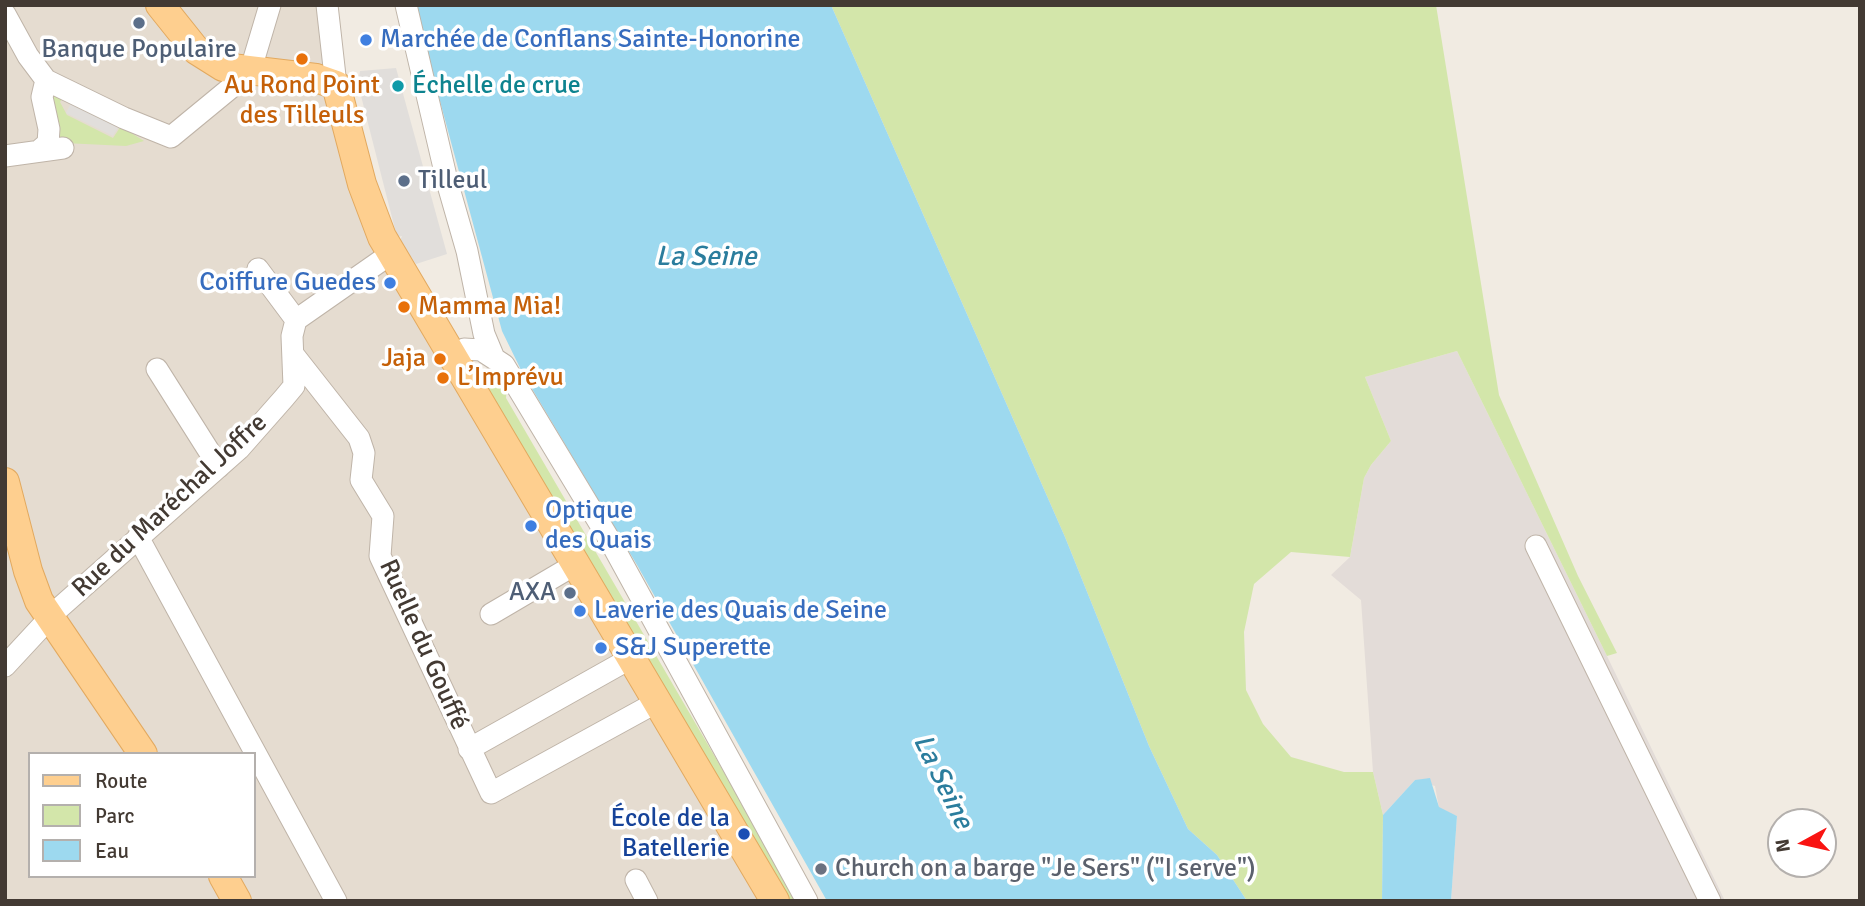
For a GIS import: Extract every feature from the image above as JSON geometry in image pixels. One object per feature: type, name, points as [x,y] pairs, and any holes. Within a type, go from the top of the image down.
[{"type":"main road","points":[[160,5],[205,58],[223,67],[316,78],[336,85],[374,222],[775,901]]},
{"type":"main road","points":[[6,484],[28,571],[39,601],[143,752]]},
{"type":"main road","points":[[224,878],[237,901]]},
{"type":"street","points":[[5,14],[28,56],[46,80],[170,137],[250,72],[270,5]]},
{"type":"street","points":[[327,5],[336,85]]},
{"type":"street","points":[[406,5],[441,187],[467,251],[484,334],[494,358]]},
{"type":"street","points":[[41,149],[47,143],[49,129],[42,97],[46,80]]},
{"type":"street","points":[[5,156],[63,148]]},
{"type":"street","points":[[258,269],[296,320],[392,253]]},
{"type":"street","name":"Rue du Maréchal Joffre","points":[[5,666],[51,617],[239,449],[294,386],[292,336],[296,320]]},
{"type":"street","points":[[453,356],[464,349],[481,350],[505,365],[609,539],[807,901]]},
{"type":"street","name":"Ruelle du Gouffé","points":[[293,354],[359,438],[364,453],[361,480],[383,516],[380,556],[491,793],[657,702]]},
{"type":"street","points":[[157,369],[219,467]]},
{"type":"street","points":[[138,537],[255,752]]},
{"type":"street","points":[[1536,546],[1710,901]]},
{"type":"street","points":[[491,614],[576,564]]},
{"type":"street","points":[[469,749],[631,659]]},
{"type":"street","points":[[256,754],[336,901]]},
{"type":"street","points":[[636,880],[647,901]]},
{"type":"shaded area","points":[[5,5],[336,5],[344,70],[381,215],[789,901],[5,901]]},
{"type":"shaded area","name":"Tilleul","points":[[396,68],[447,254],[416,264],[400,241],[402,236],[397,237],[358,84],[360,71]]},
{"type":"shaded area","points":[[75,95],[124,118],[113,136],[66,113]]},
{"type":"shaded area","points":[[1457,351],[1725,901],[1451,901],[1457,816],[1439,808],[1435,786],[1415,780],[1383,815],[1373,772],[1361,600],[1331,575],[1350,557],[1364,478],[1391,441],[1365,377]]},
{"type":"green space","points":[[831,5],[1436,5],[1499,395],[1578,576],[1617,653],[1607,656],[1457,351],[1365,377],[1391,441],[1364,478],[1350,557],[1291,552],[1254,584],[1244,632],[1246,690],[1263,724],[1291,757],[1344,772],[1373,772],[1383,815],[1382,901],[1247,901],[1217,855],[1188,829],[1149,746],[1065,537]]},
{"type":"green space","points":[[51,94],[62,99],[60,102],[67,115],[113,138],[119,129],[117,124],[144,141],[126,146],[64,143],[57,135]]},
{"type":"green space","points":[[496,379],[507,385],[506,398],[799,901],[789,901],[485,391],[486,383]]},
{"type":"water","name":"La Seine","points":[[414,5],[831,5],[1065,537],[1149,746],[1188,829],[1217,855],[1247,901],[827,901],[637,565],[522,372],[502,331]]},
{"type":"water","points":[[1430,778],[1439,807],[1457,816],[1451,901],[1382,901],[1383,815],[1415,780]]},
{"type":"place","name":"Banque Populaire","points":[[139,23]]},
{"type":"place","name":"Marchée de Conflans Sainte-Honorine","points":[[366,40]]},
{"type":"place","name":"Au Rond Point des Tilleuls","points":[[302,59]]},
{"type":"place","name":"Échelle de crue","points":[[398,86]]},
{"type":"place","name":"Tilleul","points":[[404,181]]},
{"type":"place","name":"Coiffure Guedes","points":[[390,283]]},
{"type":"place","name":"Mamma Mia!","points":[[404,307]]},
{"type":"place","name":"Jaja","points":[[440,359]]},
{"type":"place","name":"L’Imprévu","points":[[443,378]]},
{"type":"place","name":"Optique des Quais","points":[[531,526]]},
{"type":"place","name":"AXA","points":[[570,593]]},
{"type":"place","name":"Laverie des Quais de Seine","points":[[580,611]]},
{"type":"place","name":"S&J Superette","points":[[601,648]]},
{"type":"place","name":"École de la Batellerie","points":[[744,834]]},
{"type":"place","name":"Church on a barge \"Je Sers\" (\"I serve\")","points":[[821,869]]}]
